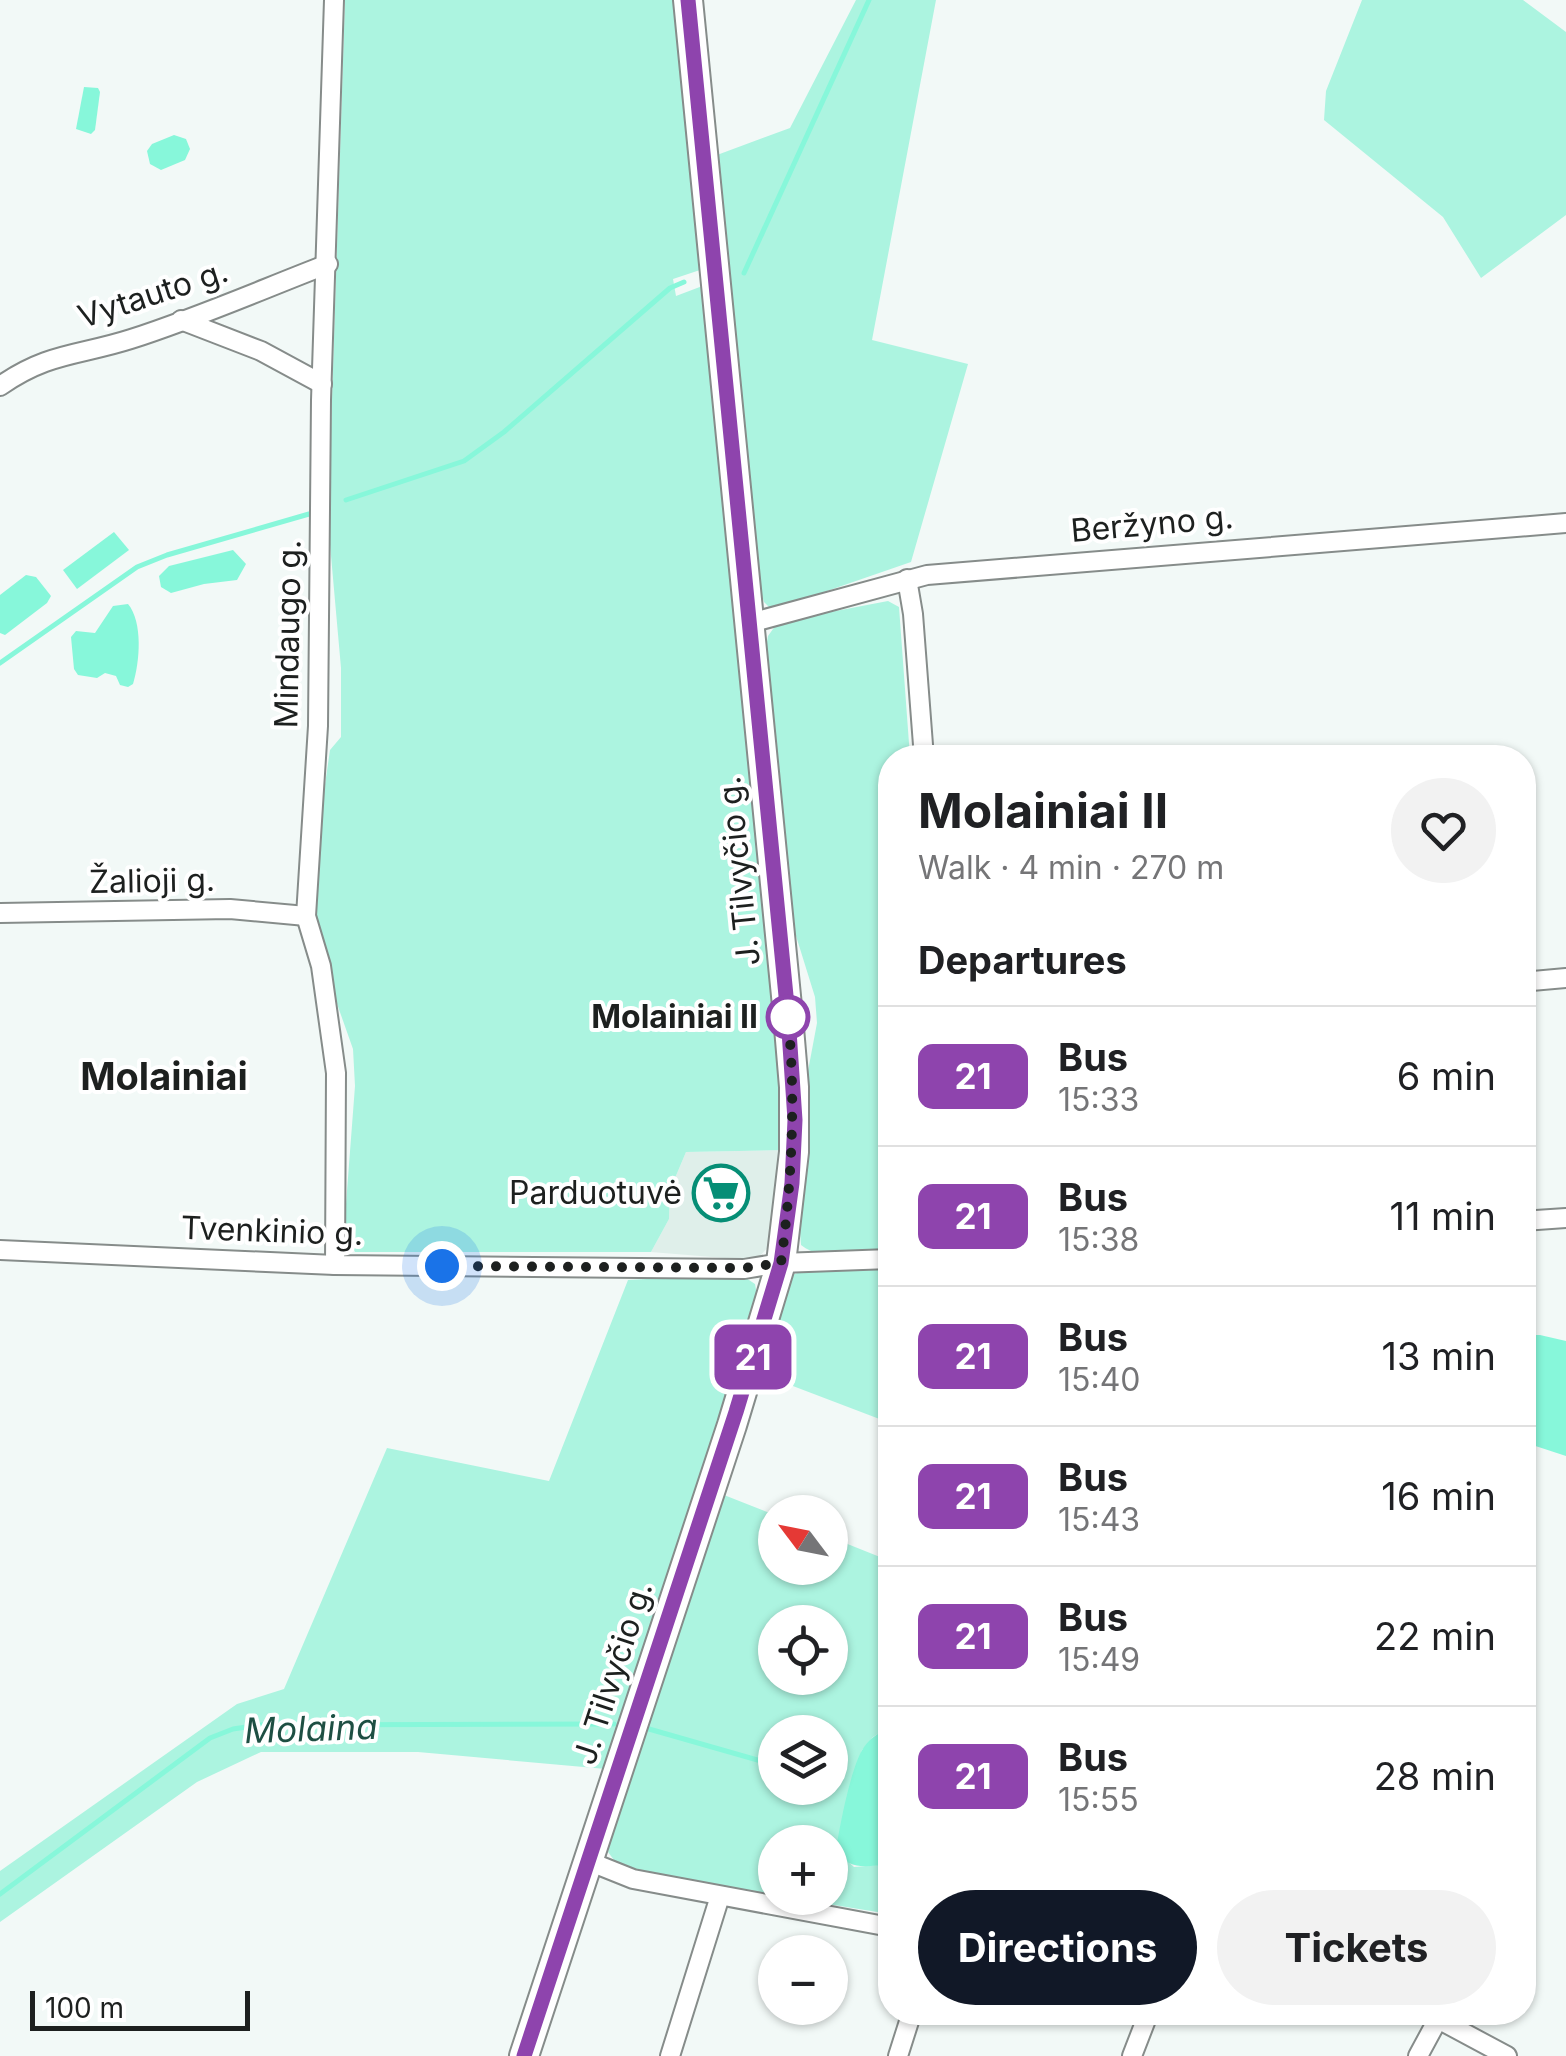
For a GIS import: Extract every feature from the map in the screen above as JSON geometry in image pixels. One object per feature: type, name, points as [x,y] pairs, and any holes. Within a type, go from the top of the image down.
[{"type":"main road","name":"J. Tilvyčio g.","points":[[524,2056],[736,1412],[781,1263],[792,1183],[794,1087],[688,0]]},
{"type":"street","name":"Mindaugo g.","points":[[334,0],[322,384],[318,726],[306,916],[321,966],[336,1073],[336,1265]]},
{"type":"street","name":"Vytauto g.","points":[[0,386],[31,366],[62,354],[128,340],[328,264]]},
{"type":"street","points":[[181,320],[260,351],[322,384]]},
{"type":"street","name":"Beržyno g.","points":[[750,623],[906,579],[1044,563],[1566,523]]},
{"type":"street","points":[[906,579],[913,614],[923,745]]},
{"type":"street","name":"Žalioji g.","points":[[0,913],[230,909],[306,916]]},
{"type":"street","points":[[1536,981],[1566,978]]},
{"type":"street","points":[[1536,1220],[1566,1218]]},
{"type":"street","name":"Tvenkinio g.","points":[[0,1250],[336,1265],[744,1268],[878,1259]]},
{"type":"street","points":[[588,1861],[632,1879],[878,1925]]},
{"type":"street","points":[[670,2056],[720,1896]]},
{"type":"street","points":[[898,2056],[908,2025]]},
{"type":"street","points":[[1132,2056],[1145,2025]]},
{"type":"street","points":[[1418,2056],[1435,2025]]},
{"type":"street","points":[[1449,2025],[1507,2056]]},
{"type":"shaded area","points":[[345,0],[676,0],[703,269],[673,279],[676,296],[705,285],[781,1063],[785,1150],[686,1152],[670,1190],[669,1219],[651,1252],[355,1252],[344,1230],[355,1086],[353,1049],[306,916],[330,750],[341,737],[341,668],[328,522]]},
{"type":"shaded area","points":[[856,0],[936,0],[872,340],[968,364],[911,562],[772,610],[764,602],[758,582],[717,155],[790,128]]},
{"type":"shaded area","points":[[1362,0],[1523,0],[1566,32],[1566,215],[1481,278],[1443,217],[1324,120],[1326,91]]},
{"type":"shaded area","points":[[84,87],[98,88],[100,92],[95,130],[91,134],[76,129]]},
{"type":"shaded area","points":[[174,135],[186,139],[190,149],[185,160],[161,170],[150,164],[147,151],[152,144]]},
{"type":"shaded area","points":[[114,532],[129,550],[77,589],[63,570]]},
{"type":"shaded area","points":[[233,550],[246,564],[237,580],[171,593],[161,587],[159,576],[169,566]]},
{"type":"shaded area","points":[[26,575],[36,577],[51,596],[5,635],[0,633],[0,595]]},
{"type":"shaded area","points":[[888,601],[899,607],[909,745],[878,745],[878,1256],[832,1256],[801,1245],[808,1071],[817,1023],[815,997],[792,923],[765,653],[768,636],[778,622]]},
{"type":"shaded area","points":[[128,604],[139,642],[133,684],[120,685],[116,676],[105,673],[97,678],[78,675],[71,637],[76,631],[95,633],[113,606]]},
{"type":"shaded area","points":[[785,1150],[772,1243],[758,1258],[651,1252],[669,1219],[670,1190],[686,1152]]},
{"type":"shaded area","points":[[878,1264],[878,1418],[764,1375],[792,1275],[811,1268]]},
{"type":"shaded area","points":[[740,1274],[755,1284],[758,1301],[606,1769],[418,1752],[261,1752],[197,1782],[0,1922],[0,1871],[237,1704],[284,1689],[387,1448],[549,1481],[628,1280]]},
{"type":"shaded area","points":[[1536,1335],[1566,1341],[1566,1456],[1536,1446]]},
{"type":"shaded area","points":[[724,1495],[758,1508],[758,1585],[848,1585],[848,1544],[878,1556],[878,1734],[862,1750],[848,1804],[848,1715],[758,1715],[758,1805],[848,1805],[842,1825],[758,1825],[758,1892],[633,1872],[617,1864],[608,1852],[617,1806]]},
{"type":"shaded area","points":[[878,1734],[878,1865],[867,1866],[848,1862],[848,1825],[840,1825],[844,1805],[848,1805],[850,1781],[864,1747]]},
{"type":"shaded area","points":[[848,1861],[854,1867],[878,1865],[878,1912],[848,1907]]},
{"type":"waterway","points":[[744,273],[869,0]]},
{"type":"waterway","points":[[346,500],[464,461],[504,432],[670,288],[684,282]]},
{"type":"waterway","points":[[0,663],[137,567],[309,514]]},
{"type":"waterway","name":"Molaina","points":[[0,1894],[210,1738],[233,1729],[259,1725],[614,1724]]},
{"type":"waterway","name":"Molaina","points":[[649,1729],[758,1760]]},
{"type":"bus line","name":"21","points":[[524,2056],[746,1380],[781,1263],[792,1183],[795,1120],[788,1016],[688,0]]},
{"type":"place","name":"Molainiai II","points":[[788,1017]]},
{"type":"place","name":"Parduotuvė","points":[[721,1193]]},
{"type":"district","name":"Molainiai","points":[[164,1077]]},
{"type":"route","points":[[442,1266],[744,1268],[781,1263],[792,1183],[795,1120],[788,1017]]}]
